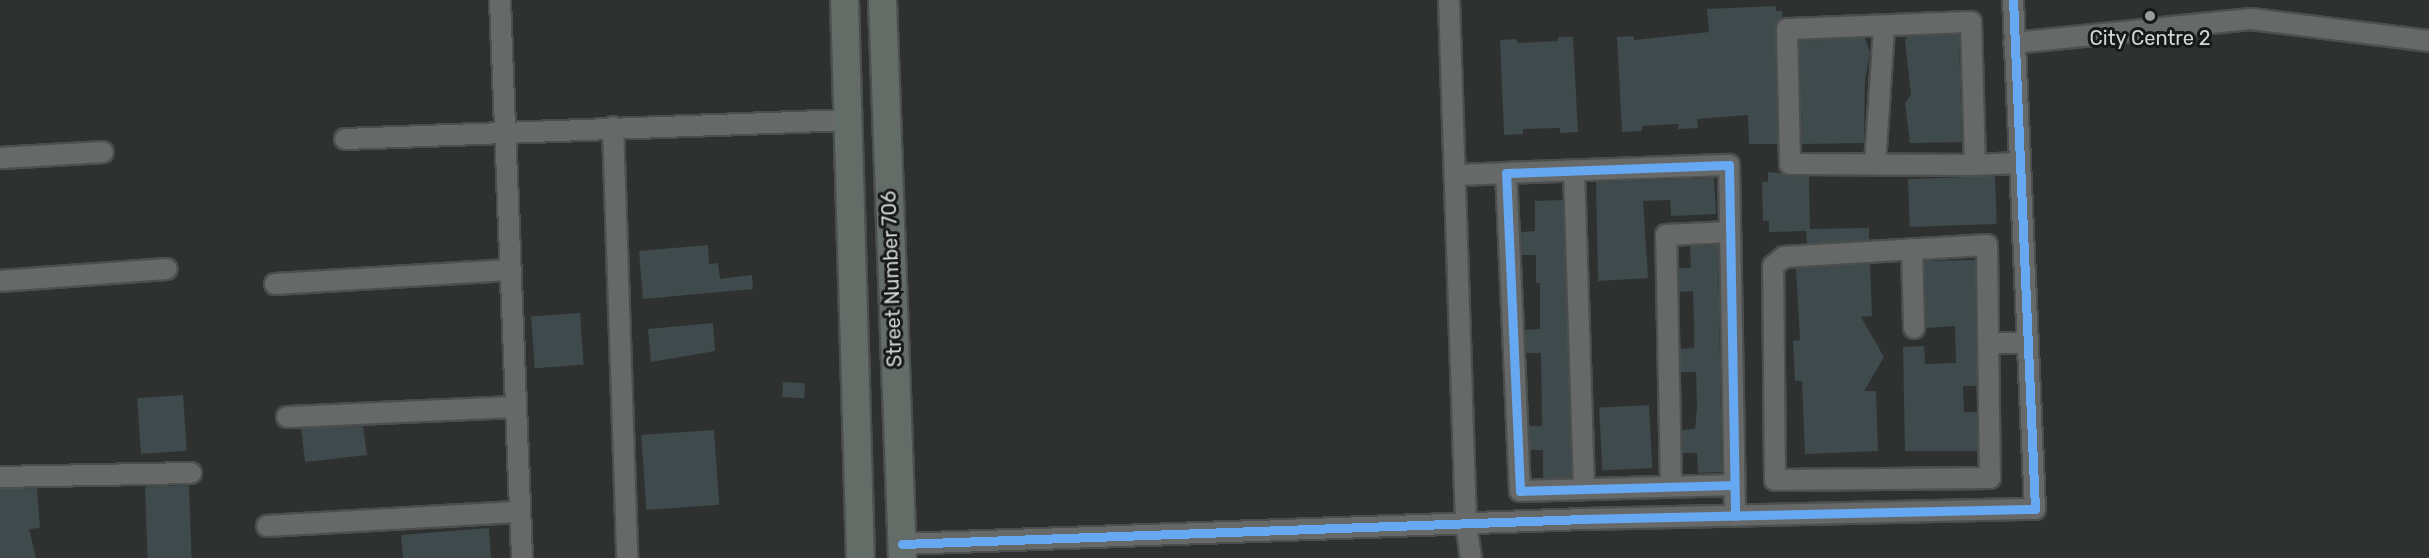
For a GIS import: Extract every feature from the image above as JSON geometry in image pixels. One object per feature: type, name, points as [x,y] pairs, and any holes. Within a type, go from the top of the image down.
[{"type":"street","points":[[500,0],[522,558]]},
{"type":"street","points":[[844,0],[860,558]]},
{"type":"street","name":"Street Number 706","points":[[882,0],[902,551]]},
{"type":"street","points":[[1449,0],[1466,523],[1472,558]]},
{"type":"street","points":[[902,551],[1466,523],[2035,509],[2018,163],[2013,0]]},
{"type":"street","points":[[2014,43],[2251,19],[2429,41]]},
{"type":"street","points":[[1975,165],[1971,22],[1787,29],[1790,164],[1975,165],[2018,163]]},
{"type":"street","points":[[1875,164],[1884,27]]},
{"type":"street","points":[[345,139],[505,130],[848,120]]},
{"type":"street","points":[[613,127],[627,558]]},
{"type":"street","points":[[0,158],[103,152]]},
{"type":"street","points":[[1455,175],[1729,165],[1735,516]]},
{"type":"street","points":[[1574,170],[1584,488]]},
{"type":"street","points":[[1506,173],[1520,491],[1734,484]]},
{"type":"street","points":[[1671,486],[1666,235],[1730,232]]},
{"type":"street","points":[[1987,245],[1988,343],[1990,478],[1775,480],[1773,266],[1784,257],[1987,245]]},
{"type":"street","points":[[1912,249],[1914,328]]},
{"type":"street","points":[[0,281],[167,269]]},
{"type":"street","points":[[275,284],[511,270]]},
{"type":"street","points":[[1988,343],[2027,343]]},
{"type":"street","points":[[287,417],[516,407]]},
{"type":"street","points":[[0,477],[191,473]]},
{"type":"street","points":[[267,526],[520,512]]},
{"type":"building","points":[[1776,6],[1776,11],[1782,11],[1782,18],[1775,29],[1778,144],[1749,144],[1748,115],[1697,119],[1698,128],[1678,129],[1678,124],[1642,126],[1642,131],[1622,132],[1617,37],[1634,36],[1634,40],[1709,32],[1707,9]]},
{"type":"building","points":[[1959,34],[1962,142],[1910,143],[1905,103],[1911,95],[1905,40],[1908,36]]},
{"type":"building","points":[[1558,37],[1573,37],[1578,132],[1560,133],[1560,128],[1523,129],[1523,134],[1504,135],[1500,40],[1517,39],[1517,43],[1558,41]]},
{"type":"building","points":[[1865,38],[1870,53],[1865,80],[1864,143],[1802,144],[1799,41]]},
{"type":"building","points":[[1768,172],[1809,176],[1810,229],[1869,228],[1869,240],[1807,244],[1806,231],[1769,232],[1769,221],[1763,221],[1762,182],[1768,182]]},
{"type":"building","points":[[1995,176],[1997,224],[1910,227],[1908,179]]},
{"type":"building","points":[[1714,178],[1716,214],[1671,216],[1670,200],[1643,201],[1648,278],[1598,281],[1596,182]]},
{"type":"building","points":[[1563,200],[1572,478],[1543,478],[1543,450],[1530,450],[1529,426],[1542,426],[1541,353],[1526,353],[1525,330],[1540,329],[1540,283],[1536,283],[1536,255],[1522,255],[1521,232],[1535,231],[1535,201]]},
{"type":"building","points":[[708,245],[709,264],[718,263],[720,279],[752,275],[753,289],[643,299],[639,251]]},
{"type":"building","points":[[1718,245],[1722,472],[1698,473],[1697,453],[1682,453],[1682,430],[1695,429],[1697,408],[1696,372],[1681,372],[1680,349],[1694,348],[1694,327],[1693,291],[1679,292],[1679,268],[1691,268],[1690,246]]},
{"type":"building","points":[[1975,260],[1977,386],[1963,386],[1964,412],[1977,412],[1978,451],[1905,451],[1903,347],[1924,346],[1925,364],[1956,363],[1955,326],[1926,328],[1924,261]]},
{"type":"building","points":[[1870,264],[1872,316],[1861,317],[1884,357],[1864,391],[1876,391],[1878,451],[1805,454],[1802,381],[1795,381],[1793,341],[1800,340],[1796,268]]},
{"type":"building","points":[[580,313],[584,365],[535,368],[531,316]]},
{"type":"building","points":[[713,323],[715,351],[651,362],[648,329]]},
{"type":"building","points":[[783,382],[805,383],[804,398],[782,397]]},
{"type":"building","points":[[183,395],[187,451],[141,454],[137,398]]},
{"type":"building","points":[[1649,405],[1652,468],[1602,471],[1599,408]]},
{"type":"building","points":[[363,426],[367,455],[305,462],[301,428]]},
{"type":"building","points":[[714,430],[719,505],[646,510],[641,435]]},
{"type":"building","points":[[189,485],[192,558],[148,558],[145,487]]},
{"type":"building","points":[[37,488],[40,528],[29,529],[36,558],[0,558],[0,489]]},
{"type":"building","points":[[489,528],[491,558],[403,558],[401,535]]},
{"type":"cycle path","points":[[902,544],[1585,519],[2035,509],[2013,0]]},
{"type":"cycle path","points":[[1734,485],[1520,491],[1506,173],[1729,165],[1735,516]]},
{"type":"place","name":"City Centre 2","points":[[2150,16]]}]
